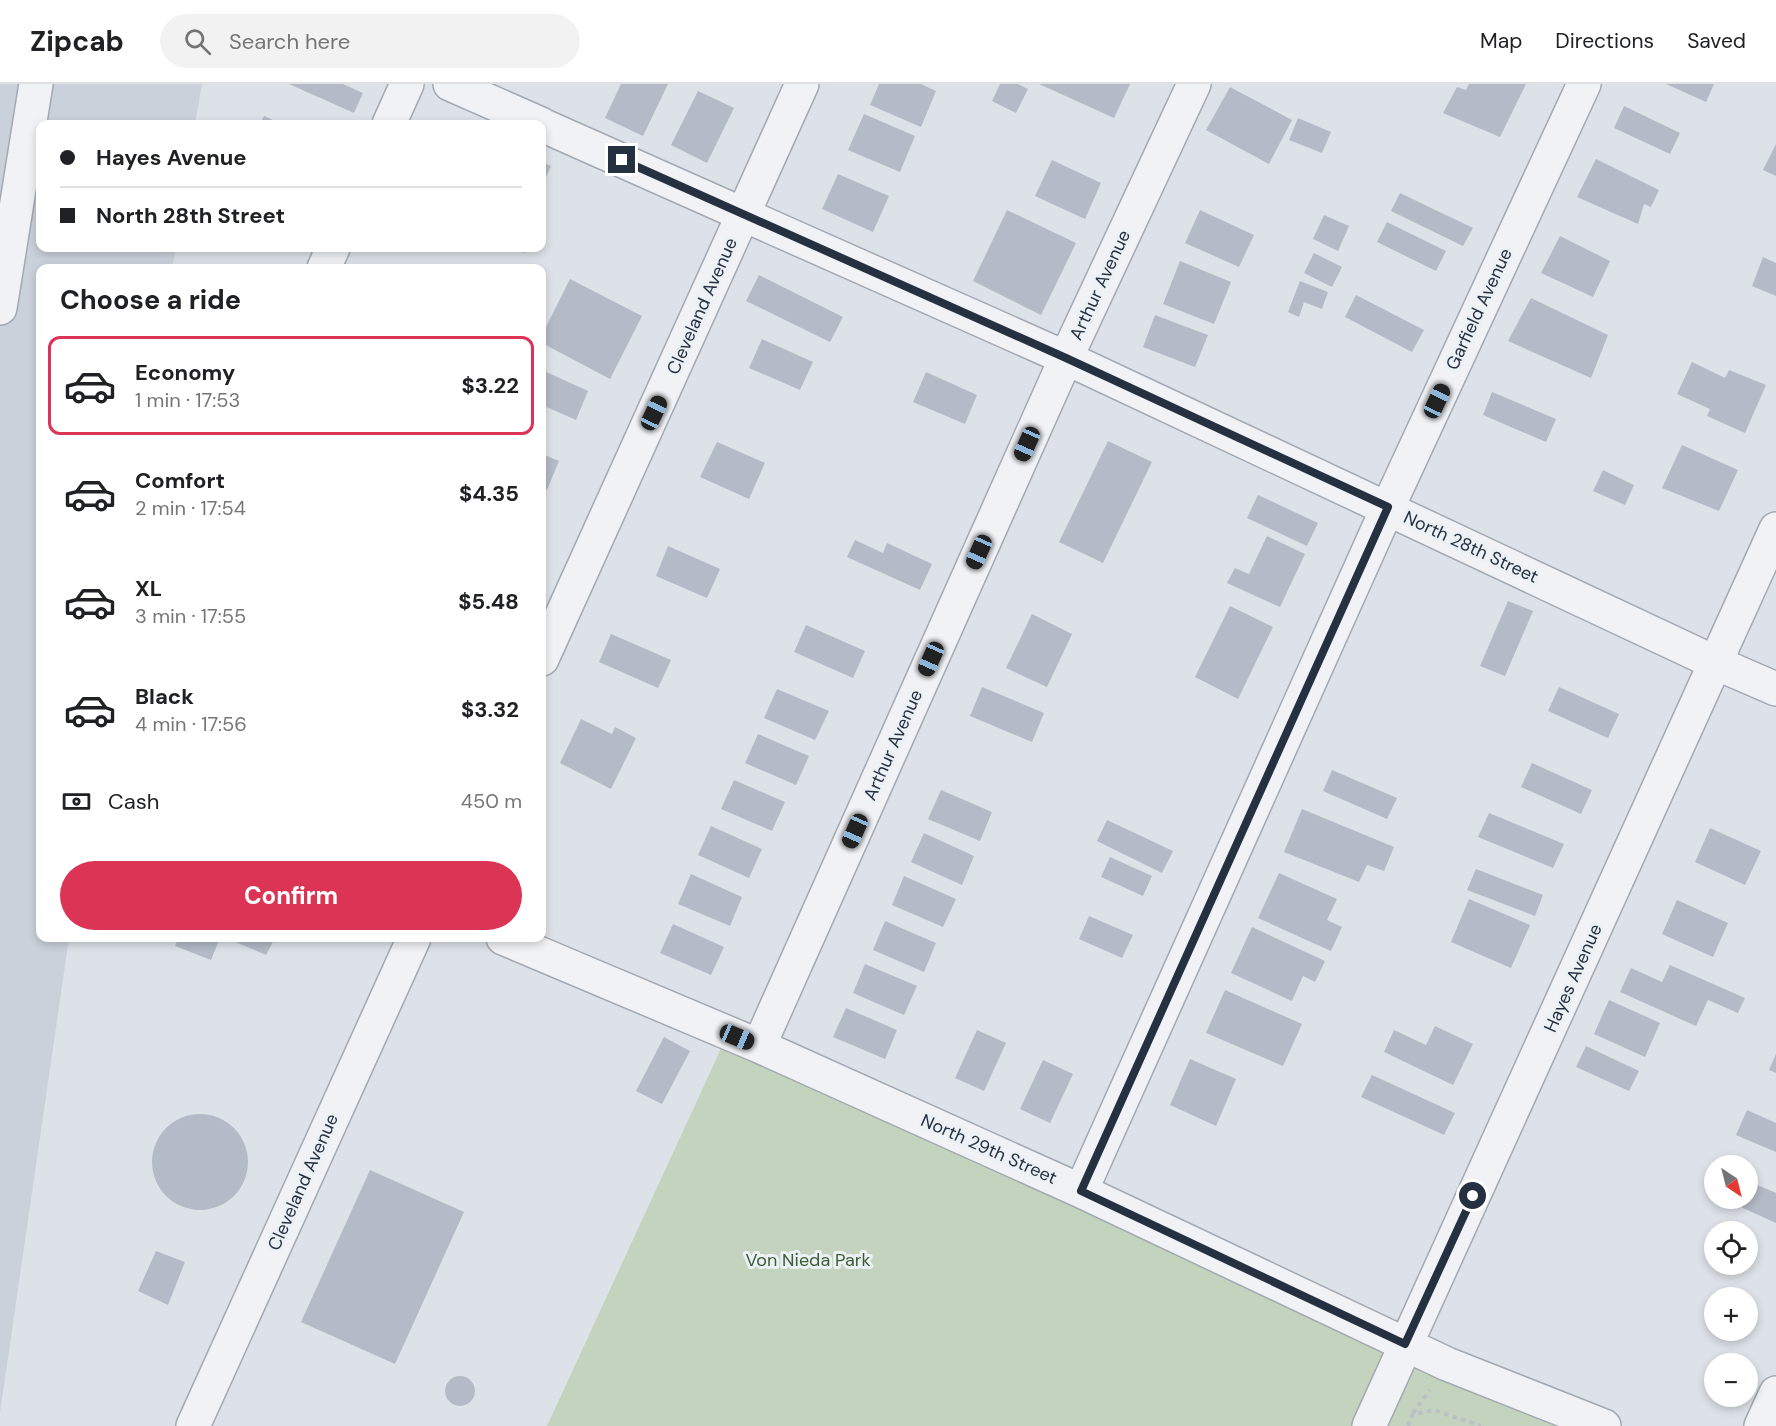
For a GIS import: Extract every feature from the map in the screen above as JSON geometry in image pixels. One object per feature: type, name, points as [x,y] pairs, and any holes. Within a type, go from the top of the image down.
[{"type":"street","points":[[0,308],[36,84]]},
{"type":"street","points":[[391,120],[407,84]]},
{"type":"street","name":"North 28th Street","points":[[450,84],[530,120]]},
{"type":"street","name":"Cleveland Avenue","points":[[546,649],[802,84]]},
{"type":"street","name":"Arthur Avenue","points":[[759,1046],[1066,358],[1194,84]]},
{"type":"street","name":"Garfield Avenue","points":[[1081,1191],[1388,507],[1584,84]]},
{"type":"street","name":"North 28th Street","points":[[546,127],[1066,358],[1776,689]]},
{"type":"street","name":"Hayes Avenue","points":[[1369,1426],[1776,529]]},
{"type":"street","name":"Cleveland Avenue","points":[[193,1426],[412,942]]},
{"type":"street","name":"North 29th Street","points":[[512,942],[759,1046],[1081,1191],[1405,1344],[1604,1426]]},
{"type":"street","points":[[1761,1426],[1776,1393]]},
{"type":"path","points":[[1408,1426],[1413,1413],[1434,1410],[1481,1426]]},
{"type":"shaded area","points":[[0,84],[202,84],[196,120],[36,120],[36,252],[175,252],[173,264],[36,264],[36,942],[68,942],[0,1413]]},
{"type":"green space","name":"Von Nieda Park","points":[[726,1038],[1555,1426],[547,1426]]},
{"type":"building","points":[[289,84],[343,84],[363,93],[354,113]]},
{"type":"building","points":[[621,84],[668,84],[643,136],[605,118]]},
{"type":"building","points":[[879,84],[921,84],[936,91],[921,127],[870,105]]},
{"type":"building","points":[[1000,84],[1018,84],[1028,89],[1016,113],[992,101]]},
{"type":"building","points":[[1039,84],[1130,84],[1114,118]]},
{"type":"building","points":[[1469,84],[1526,84],[1500,137],[1443,113],[1457,87],[1466,90]]},
{"type":"building","points":[[1666,84],[1714,84],[1706,102]]},
{"type":"building","points":[[1230,87],[1292,120],[1269,164],[1206,130]]},
{"type":"building","points":[[698,91],[734,108],[707,163],[671,145]]},
{"type":"building","points":[[1624,106],[1680,133],[1670,154],[1614,128]]},
{"type":"building","points":[[864,114],[915,136],[900,172],[848,150]]},
{"type":"building","points":[[1298,118],[1331,132],[1322,153],[1289,140]]},
{"type":"building","points":[[1776,144],[1776,176],[1763,170]]},
{"type":"building","points":[[1596,159],[1659,190],[1651,207],[1644,204],[1638,224],[1577,197]]},
{"type":"building","points":[[1052,160],[1101,183],[1085,219],[1035,196]]},
{"type":"building","points":[[546,164],[551,166],[546,177]]},
{"type":"building","points":[[838,174],[889,196],[873,232],[822,209]]},
{"type":"building","points":[[1400,193],[1473,228],[1463,246],[1391,211]]},
{"type":"building","points":[[1007,210],[1076,243],[1041,315],[973,281]]},
{"type":"building","points":[[1200,210],[1254,235],[1239,267],[1185,243]]},
{"type":"building","points":[[1324,215],[1349,226],[1338,251],[1313,239]]},
{"type":"building","points":[[1387,222],[1446,251],[1436,271],[1377,242]]},
{"type":"building","points":[[1560,236],[1610,261],[1593,297],[1541,273]]},
{"type":"building","points":[[1314,253],[1342,267],[1332,287],[1304,273]]},
{"type":"building","points":[[1763,257],[1776,263],[1776,296],[1752,286]]},
{"type":"building","points":[[1180,261],[1231,282],[1214,324],[1163,304]]},
{"type":"building","points":[[759,275],[843,317],[830,342],[746,301]]},
{"type":"building","points":[[570,279],[642,316],[610,379],[546,345],[546,327]]},
{"type":"building","points":[[1300,281],[1328,292],[1322,309],[1304,302],[1299,317],[1288,312]]},
{"type":"building","points":[[1356,295],[1424,330],[1412,352],[1345,317]]},
{"type":"building","points":[[1531,298],[1608,335],[1591,378],[1508,341]]},
{"type":"building","points":[[1155,315],[1208,335],[1195,367],[1143,347]]},
{"type":"building","points":[[762,339],[813,362],[800,390],[749,368]]},
{"type":"building","points":[[1692,362],[1725,378],[1729,370],[1766,385],[1745,433],[1707,416],[1710,409],[1677,394]]},
{"type":"building","points":[[546,372],[588,391],[576,420],[546,407]]},
{"type":"building","points":[[926,372],[977,395],[965,424],[913,402]]},
{"type":"building","points":[[1492,392],[1556,419],[1546,442],[1483,415]]},
{"type":"building","points":[[1108,441],[1152,462],[1103,563],[1059,542]]},
{"type":"building","points":[[717,442],[765,463],[749,499],[700,477]]},
{"type":"building","points":[[1682,445],[1738,470],[1719,511],[1662,488]]},
{"type":"building","points":[[546,456],[559,461],[546,490]]},
{"type":"building","points":[[1603,470],[1634,485],[1625,505],[1593,491]]},
{"type":"building","points":[[1258,495],[1318,523],[1307,546],[1247,518]]},
{"type":"building","points":[[1267,536],[1305,554],[1280,607],[1227,583],[1235,568],[1249,574]]},
{"type":"building","points":[[855,540],[883,553],[887,543],[932,564],[920,590],[847,557]]},
{"type":"building","points":[[668,546],[720,569],[707,598],[656,576]]},
{"type":"building","points":[[1508,601],[1533,611],[1505,676],[1480,666]]},
{"type":"building","points":[[1230,606],[1273,627],[1238,699],[1195,677]]},
{"type":"building","points":[[1032,614],[1072,634],[1047,687],[1006,668]]},
{"type":"building","points":[[806,625],[865,651],[853,678],[794,652]]},
{"type":"building","points":[[611,634],[671,660],[658,688],[599,662]]},
{"type":"building","points":[[982,687],[1044,713],[1032,742],[970,716]]},
{"type":"building","points":[[1559,687],[1619,714],[1608,738],[1548,711]]},
{"type":"building","points":[[777,689],[829,711],[815,740],[764,718]]},
{"type":"building","points":[[581,719],[612,734],[615,727],[636,738],[611,789],[560,763]]},
{"type":"building","points":[[758,734],[809,756],[796,785],[745,763]]},
{"type":"building","points":[[1532,763],[1592,790],[1581,814],[1521,787]]},
{"type":"building","points":[[1332,770],[1397,798],[1387,819],[1323,791]]},
{"type":"building","points":[[734,780],[785,802],[772,831],[721,809]]},
{"type":"building","points":[[941,790],[992,812],[980,841],[928,819]]},
{"type":"building","points":[[1302,809],[1394,847],[1384,871],[1367,865],[1359,882],[1284,852]]},
{"type":"building","points":[[1489,813],[1564,844],[1553,868],[1478,837]]},
{"type":"building","points":[[1107,820],[1173,851],[1162,873],[1097,841]]},
{"type":"building","points":[[711,826],[762,849],[749,878],[698,855]]},
{"type":"building","points":[[1710,828],[1761,851],[1745,885],[1695,862]]},
{"type":"building","points":[[924,833],[974,856],[962,885],[911,862]]},
{"type":"building","points":[[1110,857],[1152,876],[1143,896],[1101,877]]},
{"type":"building","points":[[1476,869],[1543,895],[1535,916],[1467,890]]},
{"type":"building","points":[[1279,873],[1337,899],[1327,920],[1342,927],[1331,951],[1258,918]]},
{"type":"building","points":[[691,874],[742,897],[730,926],[678,904]]},
{"type":"building","points":[[904,876],[956,899],[943,927],[892,905]]},
{"type":"building","points":[[1469,899],[1530,925],[1511,968],[1451,942]]},
{"type":"building","points":[[1677,900],[1728,923],[1713,957],[1662,934]]},
{"type":"building","points":[[1089,916],[1133,935],[1122,958],[1079,939]]},
{"type":"building","points":[[885,921],[936,943],[924,972],[873,950]]},
{"type":"building","points":[[673,924],[724,947],[711,975],[660,953]]},
{"type":"building","points":[[1252,927],[1325,961],[1315,982],[1303,976],[1292,1001],[1231,973]]},
{"type":"building","points":[[177,942],[218,942],[211,960],[175,946]]},
{"type":"building","points":[[235,942],[273,942],[266,955]]},
{"type":"building","points":[[865,964],[917,986],[904,1015],[853,993]]},
{"type":"building","points":[[1670,965],[1745,998],[1738,1013],[1708,1000],[1696,1026],[1620,992],[1631,968],[1662,982]]},
{"type":"building","points":[[1225,990],[1302,1024],[1283,1066],[1206,1033]]},
{"type":"building","points":[[1609,1000],[1660,1023],[1645,1057],[1594,1034]]},
{"type":"building","points":[[846,1008],[897,1030],[885,1059],[833,1037]]},
{"type":"building","points":[[1435,1026],[1473,1044],[1453,1085],[1384,1052],[1394,1030],[1426,1045]]},
{"type":"building","points":[[977,1030],[1006,1043],[984,1091],[955,1078]]},
{"type":"building","points":[[664,1037],[690,1051],[662,1104],[636,1091]]},
{"type":"building","points":[[1586,1046],[1639,1071],[1629,1091],[1576,1067]]},
{"type":"building","points":[[1776,1054],[1776,1073],[1769,1070]]},
{"type":"building","points":[[1190,1059],[1236,1079],[1216,1126],[1170,1105]]},
{"type":"building","points":[[1043,1060],[1073,1074],[1050,1123],[1020,1109]]},
{"type":"building","points":[[1372,1075],[1455,1113],[1444,1135],[1361,1097]]},
{"type":"building","points":[[1747,1110],[1776,1123],[1776,1152],[1736,1135]]},
{"type":"building","points":[[200,1114],[218,1118],[234,1128],[244,1144],[248,1162],[244,1180],[234,1196],[218,1206],[200,1210],[182,1206],[166,1196],[156,1180],[152,1162],[156,1144],[166,1128],[182,1118]]},
{"type":"building","points":[[370,1170],[464,1212],[395,1364],[301,1322]]},
{"type":"building","points":[[1758,1185],[1776,1193],[1776,1223],[1745,1209],[1758,1209]]},
{"type":"building","points":[[156,1251],[185,1262],[168,1305],[138,1291]]},
{"type":"building","points":[[460,1376],[471,1380],[475,1391],[471,1402],[460,1406],[449,1402],[445,1391],[449,1380]]},
{"type":"route","points":[[622,160],[1066,358],[1388,507],[1081,1191],[1405,1344],[1473,1196]]}]
